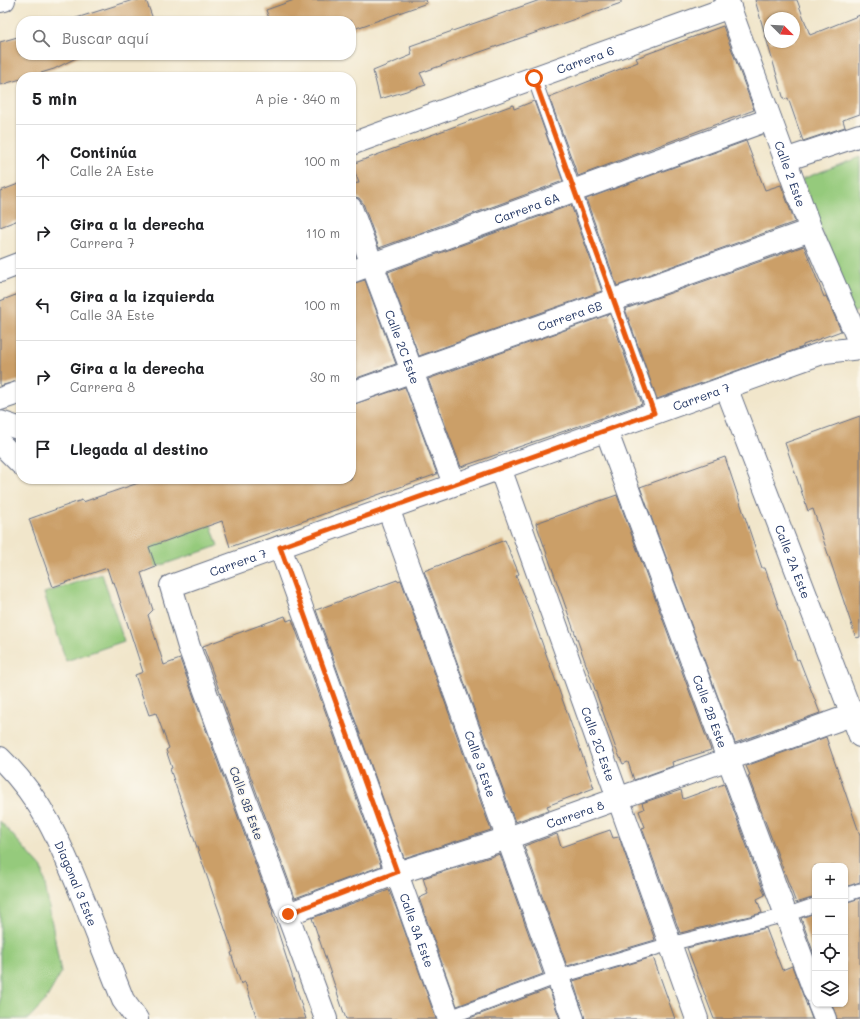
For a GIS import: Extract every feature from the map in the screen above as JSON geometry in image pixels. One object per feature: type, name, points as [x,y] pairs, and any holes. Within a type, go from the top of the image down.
[{"type":"street","points":[[0,1],[4,0]]},
{"type":"street","name":"Carrera 6","points":[[356,142],[534,78],[729,4]]},
{"type":"street","name":"Calle 2 Este","points":[[729,4],[811,230],[857,332]]},
{"type":"street","name":"Carrera 6A","points":[[356,270],[770,119]]},
{"type":"street","points":[[785,160],[860,135]]},
{"type":"street","name":"Calle 2C Este","points":[[356,221],[454,484]]},
{"type":"street","name":"Carrera 6B","points":[[356,391],[811,230]]},
{"type":"street","points":[[0,271],[16,265]]},
{"type":"street","name":"Carrera 7","points":[[171,586],[825,352],[857,332]]},
{"type":"street","name":"Carrera 7","points":[[825,352],[860,348]]},
{"type":"street","name":"Calle 2A Este","points":[[726,387],[856,713],[860,736]]},
{"type":"street","points":[[0,399],[16,394]]},
{"type":"street","points":[[0,422],[16,427]]},
{"type":"street","name":"Calle 2B Este","points":[[606,430],[812,985]]},
{"type":"street","points":[[0,443],[16,459]]},
{"type":"street","name":"Calle 2C Este","points":[[500,468],[697,1019]]},
{"type":"street","name":"Calle 3 Este","points":[[388,508],[573,1019]]},
{"type":"street","name":"Calle 3A Este","points":[[280,547],[397,872],[447,1018]]},
{"type":"street","name":"Calle 3B Este","points":[[171,586],[189,647],[326,1019]]},
{"type":"street","name":"Carrera 8","points":[[288,914],[397,872],[508,838],[856,713]]},
{"type":"street","name":"Diagonal 3 Este","points":[[0,758],[34,795],[51,823],[64,851],[123,1000],[137,1019]]},
{"type":"street","points":[[820,1007],[825,1019]]},
{"type":"lane","points":[[534,78],[575,190],[612,300],[654,413]]},
{"type":"lane","points":[[848,894],[860,890]]},
{"type":"lane","points":[[447,1018],[558,977],[670,944],[786,915],[812,906]]},
{"type":"green space","points":[[860,157],[860,310],[852,313],[802,179]]},
{"type":"green space","points":[[211,525],[218,546],[156,567],[149,547]]},
{"type":"green space","points":[[102,574],[124,641],[66,661],[44,593]]},
{"type":"green space","points":[[0,821],[42,868],[61,973],[45,1001],[28,1019],[0,1019]]},
{"type":"building","points":[[133,0],[146,0],[152,16],[83,16]]},
{"type":"building","points":[[294,0],[426,0],[427,3],[356,28],[356,16],[268,16],[266,10]]},
{"type":"building","points":[[540,0],[621,0],[621,3],[420,73],[426,85],[380,99],[373,71],[412,55],[410,46]]},
{"type":"building","points":[[755,0],[797,0],[810,35],[860,15],[860,114],[843,120],[845,127],[803,141],[788,98],[784,100],[769,48],[800,48],[800,12],[764,12],[764,31]]},
{"type":"building","points":[[723,26],[754,110],[578,176],[549,97],[638,62],[636,58]]},
{"type":"building","points":[[16,37],[16,60],[72,60],[44,72],[16,72],[16,80],[0,85],[0,42]]},
{"type":"building","points":[[534,101],[563,181],[379,248],[363,203],[359,198],[356,197],[356,183],[359,183],[356,175],[356,163],[513,105],[514,109]]},
{"type":"building","points":[[746,141],[765,190],[781,185],[795,222],[617,286],[586,199]]},
{"type":"building","points":[[16,185],[16,221],[0,227],[0,191]]},
{"type":"building","points":[[571,205],[602,291],[419,356],[388,272]]},
{"type":"building","points":[[804,246],[824,297],[826,296],[841,331],[803,345],[803,347],[657,399],[625,309]]},
{"type":"building","points":[[365,280],[396,364],[356,378],[356,283]]},
{"type":"building","points":[[16,295],[16,381],[0,386],[0,301]]},
{"type":"building","points":[[610,314],[642,404],[461,467],[428,379]]},
{"type":"building","points":[[405,387],[437,474],[230,547],[222,521],[149,547],[156,567],[141,573],[153,610],[148,615],[164,665],[180,659],[273,912],[272,913],[306,1019],[257,1019],[245,982],[241,984],[231,953],[233,952],[170,769],[172,768],[166,750],[169,748],[156,713],[149,715],[135,675],[143,672],[114,582],[112,583],[107,568],[53,587],[29,519],[82,500],[83,502],[135,484],[356,484],[356,403]]},
{"type":"building","points":[[860,416],[860,637],[856,638],[813,509],[808,511],[785,443]]},
{"type":"building","points":[[725,457],[762,568],[765,568],[797,660],[799,659],[820,713],[735,743],[640,487]]},
{"type":"building","points":[[617,495],[711,750],[672,762],[673,766],[634,780],[628,762],[623,764],[616,749],[536,523]]},
{"type":"building","points":[[505,540],[519,574],[516,576],[531,612],[594,788],[547,806],[549,810],[515,822],[424,571]]},
{"type":"building","points":[[397,580],[401,580],[491,830],[404,858],[316,610]]},
{"type":"building","points":[[285,616],[287,621],[292,619],[381,866],[295,898],[203,646]]},
{"type":"building","points":[[826,737],[860,835],[860,882],[848,886],[848,863],[812,863],[812,898],[796,903],[748,776],[750,775],[746,766]]},
{"type":"building","points":[[724,784],[765,895],[757,899],[762,913],[680,933],[642,828],[645,827],[639,811],[644,809],[642,803],[681,790],[683,799]]},
{"type":"building","points":[[610,830],[613,838],[619,837],[655,940],[567,966],[524,846],[557,834],[561,847]]},
{"type":"building","points":[[500,854],[543,974],[457,1006],[419,898],[428,894],[423,878]]},
{"type":"building","points":[[389,890],[436,1019],[346,1019],[312,918]]},
{"type":"building","points":[[860,898],[860,1019],[837,1019],[833,1007],[848,1007],[848,902]]},
{"type":"building","points":[[812,914],[812,949],[801,918]]},
{"type":"building","points":[[766,928],[782,970],[792,966],[812,1019],[714,1019],[687,948]]},
{"type":"building","points":[[653,957],[675,1019],[585,1019],[573,981]]},
{"type":"building","points":[[549,989],[560,1019],[467,1019]]},
{"type":"route","points":[[288,914],[397,872],[280,547],[654,413],[612,300],[575,190],[534,78]]}]
